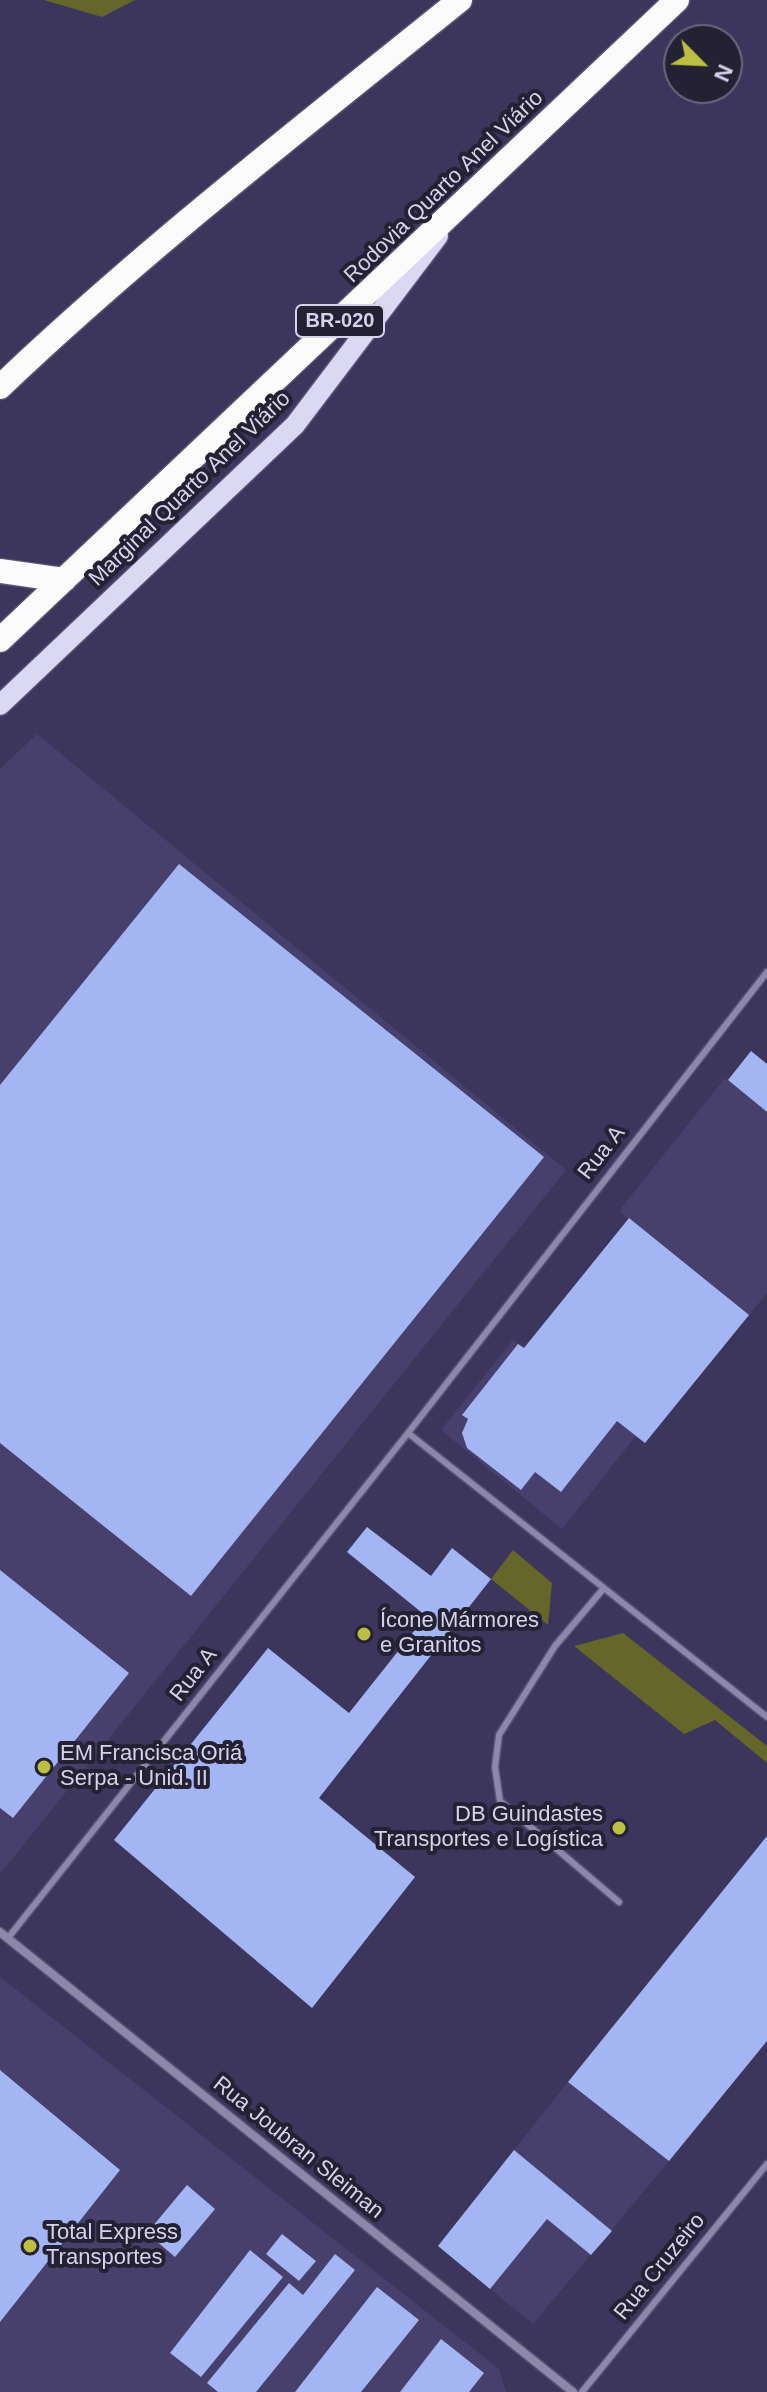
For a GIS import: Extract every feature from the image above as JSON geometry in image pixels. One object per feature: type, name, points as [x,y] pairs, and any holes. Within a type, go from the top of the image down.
[{"type":"highway","points":[[0,387],[69,321],[200,210],[460,0]]},
{"type":"highway","name":"Rodovia Quarto Anel Viário","points":[[0,640],[677,0]]},
{"type":"highway","points":[[0,571],[64,580]]},
{"type":"main road","name":"Marginal Quarto Anel Viário","points":[[0,705],[295,425],[453,215]]},
{"type":"street","name":"Rua Joubran Sleiman","points":[[4,1935],[573,2392]]},
{"type":"lane","name":"Rua A","points":[[4,1935],[408,1433],[767,972]]},
{"type":"lane","points":[[408,1433],[767,1717]]},
{"type":"lane","points":[[604,1588],[555,1646],[499,1735],[495,1767],[500,1801],[619,1902]]},
{"type":"lane","name":"Rua Cruzeiro","points":[[582,2392],[767,2164]]},
{"type":"shaded area","points":[[44,0],[135,0],[102,17]]},
{"type":"shaded area","points":[[37,734],[566,1170],[0,1874],[0,769]]},
{"type":"shaded area","points":[[725,1078],[767,1112],[767,1293],[645,1443],[635,1437],[562,1529],[441,1430],[513,1340],[524,1348],[629,1219],[619,1211]]},
{"type":"shaded area","points":[[513,1550],[552,1583],[548,1625],[491,1579]]},
{"type":"shaded area","points":[[623,1633],[767,1746],[767,1763],[715,1720],[684,1734],[574,1646]]},
{"type":"shaded area","points":[[0,1977],[499,2369],[506,2392],[0,2392]]},
{"type":"shaded area","points":[[614,2024],[715,2106],[533,2324],[438,2246]]},
{"type":"building","points":[[179,864],[544,1157],[191,1596],[0,1443],[0,1085]]},
{"type":"building","points":[[751,1051],[767,1064],[767,1112],[728,1080]]},
{"type":"building","points":[[629,1218],[749,1315],[645,1443],[617,1421],[561,1492],[535,1472],[521,1490],[467,1448],[462,1433],[468,1419],[462,1415],[518,1344],[524,1348]]},
{"type":"building","points":[[367,1527],[431,1576],[452,1548],[491,1579],[319,1798],[415,1877],[312,2008],[114,1840],[268,1648],[349,1713],[426,1616],[347,1552]]},
{"type":"building","points":[[0,1570],[129,1673],[13,1818],[0,1808]]},
{"type":"building","points":[[767,1836],[767,2041],[669,2161],[568,2082]]},
{"type":"building","name":"Total Express Transportes","points":[[0,2070],[120,2170],[0,2322]]},
{"type":"building","points":[[514,2150],[612,2231],[591,2255],[547,2219],[490,2289],[438,2246]]},
{"type":"building","points":[[187,2185],[215,2209],[175,2257],[147,2233]]},
{"type":"building","points":[[282,2234],[316,2261],[299,2281],[266,2254]]},
{"type":"building","points":[[250,2250],[283,2277],[201,2377],[170,2353]]},
{"type":"building","points":[[335,2254],[355,2270],[256,2392],[218,2392],[207,2383],[289,2283],[303,2295]]},
{"type":"building","points":[[377,2287],[419,2320],[361,2392],[295,2392]]},
{"type":"building","points":[[441,2339],[484,2373],[469,2392],[400,2392]]},
{"type":"place","name":"Ícone Mármores e Granitos","points":[[364,1634]]},
{"type":"place","name":"EM Francisca Oriá Serpa - Unid. II","points":[[44,1767]]},
{"type":"place","name":"DB Guindastes Transportes e Logística","points":[[619,1828]]},
{"type":"place","name":"Total Express Transportes","points":[[30,2246]]}]
